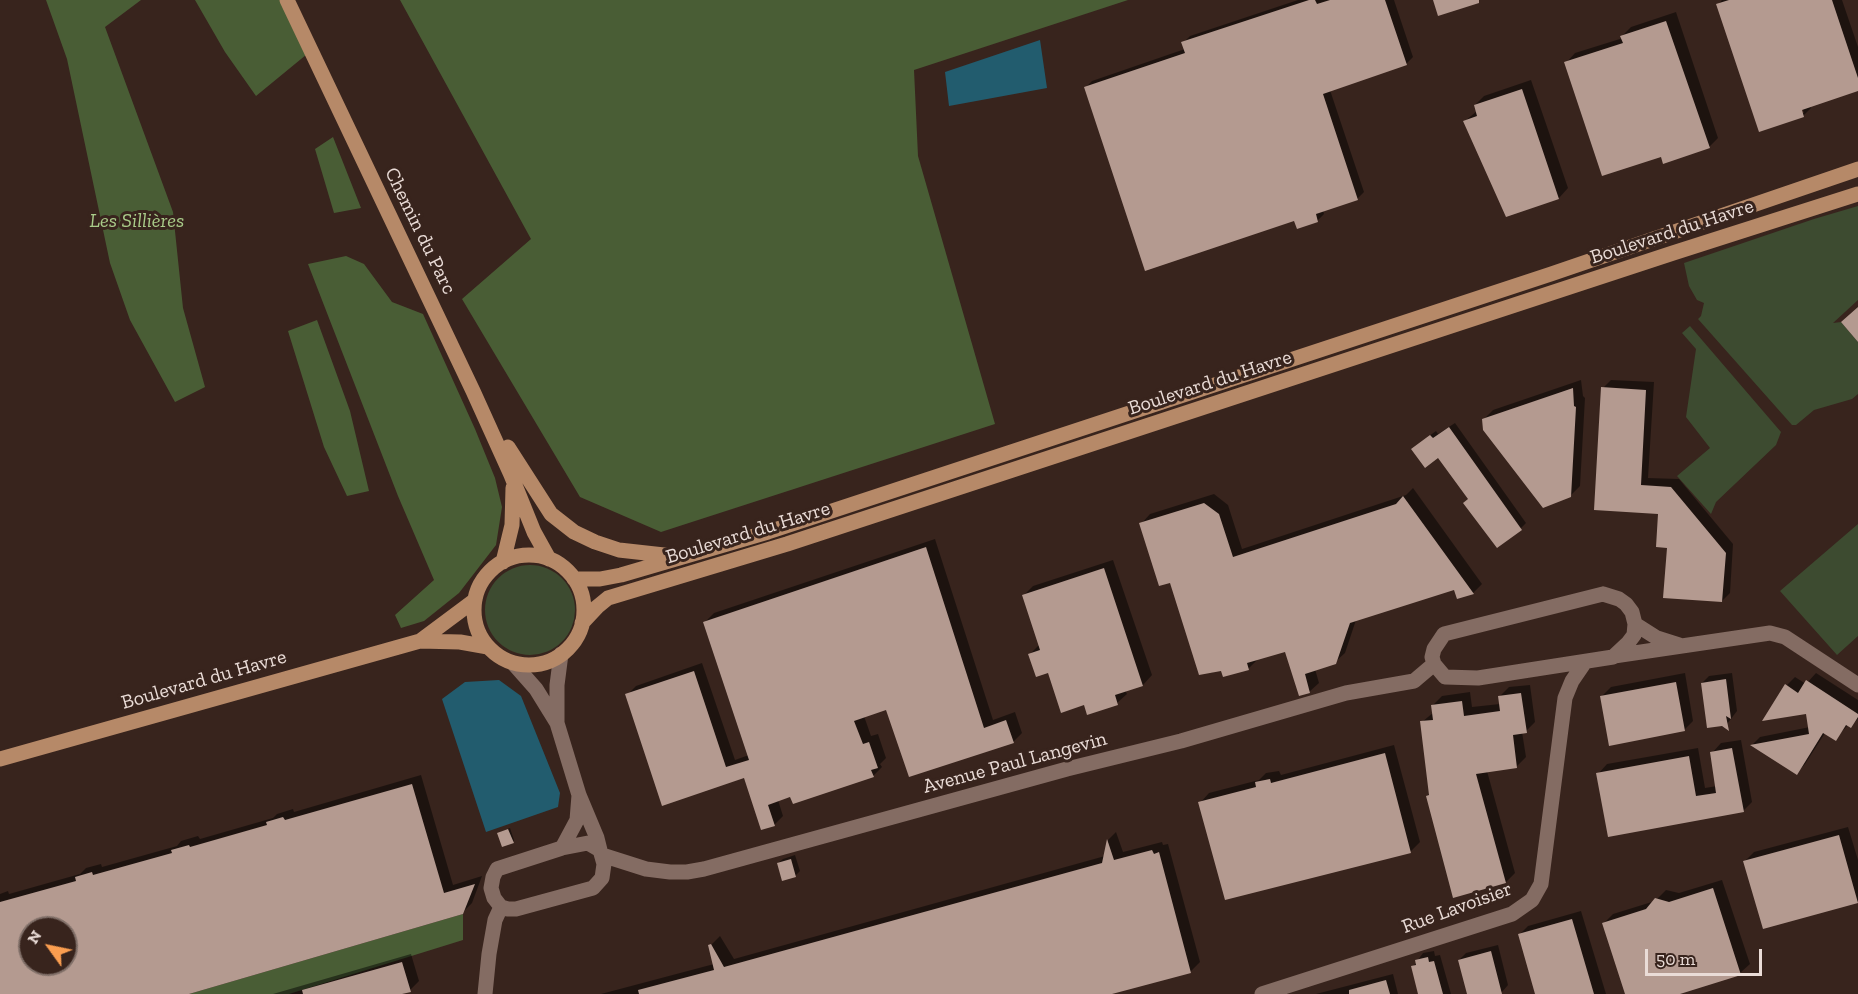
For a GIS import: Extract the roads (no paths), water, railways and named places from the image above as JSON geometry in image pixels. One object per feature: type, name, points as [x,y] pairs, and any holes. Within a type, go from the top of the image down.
[{"type":"main road","name":"Chemin du Parc","points":[[287,0],[473,391],[534,532],[549,559]]},
{"type":"main road","name":"Boulevard du Havre","points":[[574,579],[600,579],[682,557],[856,503],[1551,274],[1858,169]]},
{"type":"main road","name":"Boulevard du Havre","points":[[561,654],[577,637],[582,623],[608,598],[788,544],[1858,194]]},
{"type":"main road","points":[[473,391],[541,501],[558,521],[595,542],[619,550],[682,557]]},
{"type":"main road","name":"Chemin du Parc","points":[[503,562],[512,525],[513,482]]},
{"type":"main road","points":[[503,562],[526,555],[549,559],[559,564],[574,579],[582,596],[584,614],[582,623]]},
{"type":"main road","name":"Boulevard du Havre","points":[[503,562],[484,579],[475,600],[475,620],[482,639],[488,646],[513,663]]},
{"type":"main road","name":"Boulevard du Havre","points":[[420,641],[475,600]]},
{"type":"main road","name":"Boulevard du Havre","points":[[0,759],[420,641],[460,642],[488,646]]},
{"type":"main road","points":[[513,663],[533,665],[553,660],[561,654]]},
{"type":"street","points":[[1612,657],[1628,643],[1634,634],[1635,624],[1632,612],[1626,604],[1603,594],[1444,634],[1434,649],[1432,657],[1434,664],[1445,677],[1478,678],[1770,633],[1785,638],[1858,685]]},
{"type":"street","points":[[1635,624],[1657,638],[1682,646]]},
{"type":"street","points":[[557,723],[557,685],[561,654]]},
{"type":"street","name":"Rue Lavoisier","points":[[1262,994],[1512,914],[1532,900],[1541,884],[1565,698],[1572,681],[1585,662]]},
{"type":"street","points":[[485,994],[495,920],[501,907],[516,909],[592,888],[602,878],[604,864],[597,838],[579,795],[557,723],[536,690],[513,663]]},
{"type":"street","name":"Avenue Paul Langevin","points":[[501,907],[494,898],[491,888],[497,869],[562,848],[588,843],[601,853],[646,869],[687,872],[704,869],[1067,769],[1181,741],[1346,693],[1414,681],[1434,664]]},
{"type":"street","points":[[562,848],[577,820],[579,795]]},
{"type":"water","points":[[1040,40],[1047,88],[949,106],[945,72]]},
{"type":"water","points":[[499,680],[521,696],[560,793],[558,807],[486,832],[442,699],[465,682]]},
{"type":"park label","name":"Les Sillières","points":[[137,221]]}]
